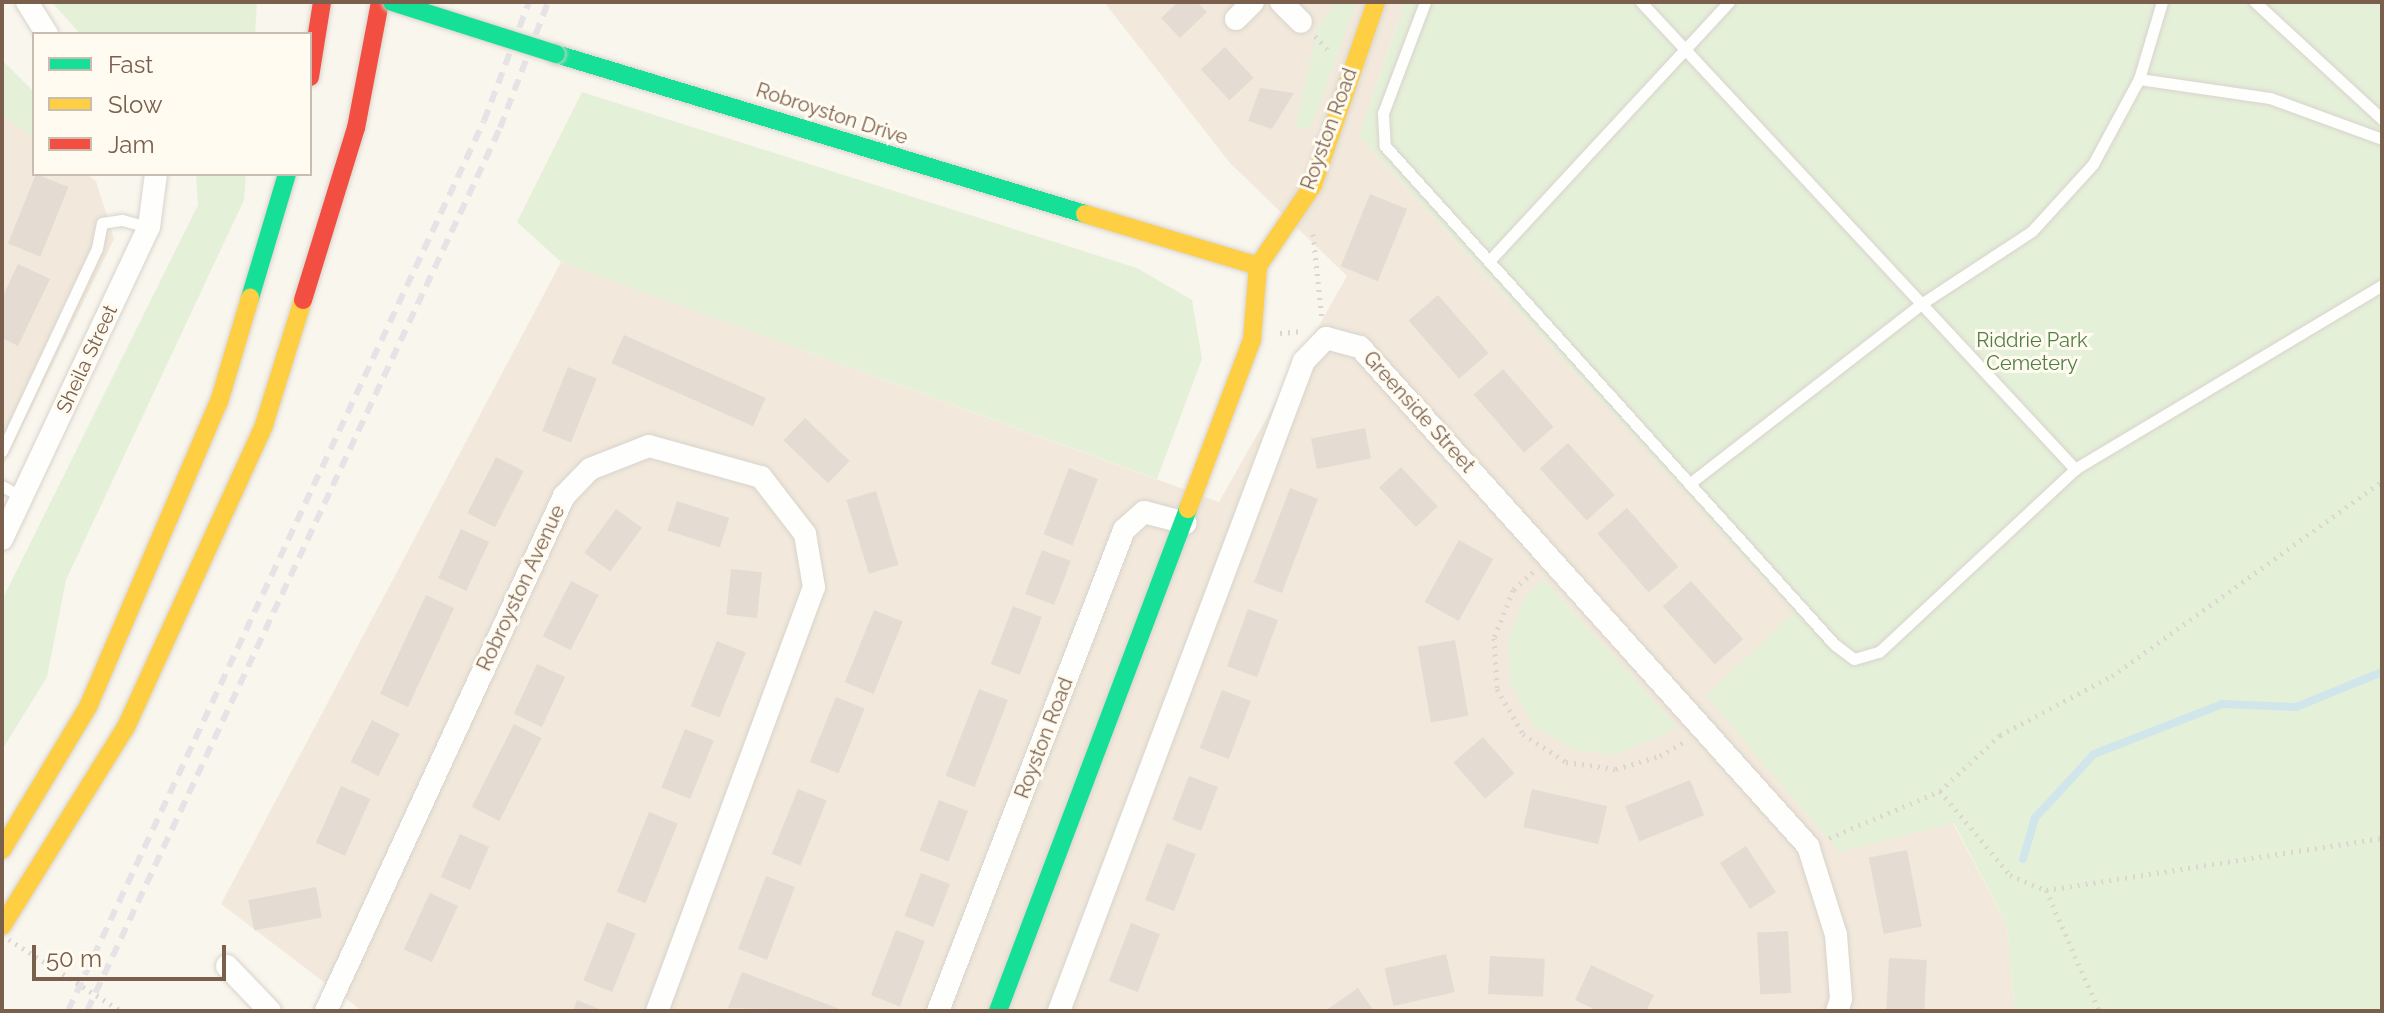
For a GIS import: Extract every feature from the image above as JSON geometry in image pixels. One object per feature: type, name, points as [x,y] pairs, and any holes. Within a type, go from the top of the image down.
[{"type":"main road","points":[[312,64],[322,2]]},
{"type":"main road","points":[[2,926],[126,727],[264,425],[356,128],[380,2]]},
{"type":"main road","name":"Robroyston Drive","points":[[392,2],[1258,266]]},
{"type":"main road","name":"Royston Road","points":[[998,1011],[1186,523],[1252,340],[1258,266],[1313,185],[1376,2]]},
{"type":"main road","points":[[2,850],[88,707],[219,402],[286,176]]},
{"type":"street","points":[[27,2],[46,32]]},
{"type":"street","points":[[1236,19],[1253,2]]},
{"type":"street","points":[[1281,2],[1301,22]]},
{"type":"street","name":"Sheila Street","points":[[2,539],[12,492],[149,227],[156,176]]},
{"type":"street","points":[[1059,1011],[1304,361],[1326,338]]},
{"type":"street","name":"Greenside Street","points":[[1326,338],[1360,347],[1808,846],[1836,935],[1841,999],[1837,1011]]},
{"type":"street","name":"Robroyston Avenue","points":[[326,1011],[564,496],[590,469],[649,446],[761,477],[805,534],[814,587],[657,1011]]},
{"type":"street","name":"Royston Road","points":[[938,1011],[1124,530],[1144,512],[1186,523]]},
{"type":"street","points":[[227,966],[270,1011]]},
{"type":"lane","points":[[1425,2],[1383,113],[1385,146],[1834,644],[1854,659],[1879,652],[2075,469],[2382,285]]},
{"type":"lane","points":[[1641,2],[2075,469]]},
{"type":"lane","points":[[1489,261],[1729,2]]},
{"type":"lane","points":[[1689,484],[1921,304],[2032,231],[2093,164],[2139,79],[2162,2]]},
{"type":"lane","points":[[2255,2],[2382,119]]},
{"type":"lane","points":[[2139,79],[2270,98],[2382,139]]},
{"type":"lane","points":[[2,451],[97,248],[102,223],[122,220],[149,227]]},
{"type":"path","points":[[1301,22],[1350,73]]},
{"type":"path","points":[[1252,340],[1293,329],[1326,338],[1314,289],[1313,229]]},
{"type":"path","points":[[1808,846],[1940,791],[2000,735],[2112,676],[2382,481]]},
{"type":"path","points":[[1549,556],[1513,590],[1494,638],[1497,689],[1523,734],[1566,762],[1616,769],[1660,756],[1703,730]]},
{"type":"path","points":[[1940,791],[2010,875],[2046,890],[2382,838]]},
{"type":"path","points":[[2046,890],[2099,1011]]},
{"type":"path","points":[[2,935],[121,1011]]},
{"type":"shaded area","points":[[1104,2],[1405,2],[1359,136],[1794,612],[1707,696],[1839,851],[1953,823],[2007,925],[2015,1011],[362,1011],[221,904],[561,262],[1219,502],[1347,276],[1230,163]]},
{"type":"shaded area","points":[[2,115],[32,137],[32,176],[89,176],[96,181],[114,239],[2,468]]},
{"type":"green space","points":[[52,2],[257,2],[255,32],[78,32]]},
{"type":"green space","points":[[1336,2],[1357,2],[1311,127],[1295,129],[1318,26]]},
{"type":"green space","name":"Riddrie Park Cemetery","points":[[1405,2],[2382,2],[2382,1011],[2015,1011],[2007,925],[1954,823],[1839,852],[1706,696],[1794,612],[1359,136]]},
{"type":"green space","points":[[2,60],[32,90],[32,137],[2,115]]},
{"type":"green space","points":[[582,92],[1137,268],[1192,300],[1202,359],[1157,479],[561,262],[517,222]]},
{"type":"green space","points":[[196,176],[246,176],[244,200],[66,580],[47,677],[2,750],[2,600],[198,205]]},
{"type":"green space","points":[[1543,579],[1679,728],[1615,755],[1571,749],[1533,725],[1511,685],[1508,640],[1524,598]]},
{"type":"building","points":[[1178,2],[1197,2],[1207,12],[1180,38],[1161,18]]},
{"type":"building","points":[[1225,47],[1254,78],[1230,100],[1201,70]]},
{"type":"building","points":[[1260,88],[1294,93],[1272,129],[1248,121]]},
{"type":"building","points":[[35,176],[68,187],[40,257],[8,244]]},
{"type":"building","points":[[1370,194],[1407,209],[1378,281],[1341,266]]},
{"type":"building","points":[[18,264],[50,279],[18,346],[2,338],[2,298]]},
{"type":"building","points":[[1438,295],[1489,353],[1459,379],[1409,321]]},
{"type":"building","points":[[624,335],[766,398],[753,426],[611,363]]},
{"type":"building","points":[[568,367],[597,379],[571,443],[542,431]]},
{"type":"building","points":[[1503,369],[1554,427],[1524,453],[1474,395]]},
{"type":"building","points":[[805,418],[850,461],[828,483],[783,440]]},
{"type":"building","points":[[1365,428],[1371,458],[1317,469],[1311,438]]},
{"type":"building","points":[[1568,443],[1615,495],[1587,520],[1540,468]]},
{"type":"building","points":[[496,457],[524,471],[495,527],[467,513]]},
{"type":"building","points":[[1401,467],[1438,506],[1416,527],[1379,487]]},
{"type":"building","points":[[1069,468],[1098,479],[1072,545],[1044,534]]},
{"type":"building","points":[[1290,488],[1318,499],[1282,593],[1254,582]]},
{"type":"building","points":[[876,491],[899,565],[869,574],[846,500]]},
{"type":"building","points":[[677,501],[729,518],[720,547],[667,530]]},
{"type":"building","points":[[1627,508],[1678,567],[1649,592],[1598,534]]},
{"type":"building","points":[[616,509],[642,528],[610,571],[584,553]]},
{"type":"building","points":[[461,529],[489,542],[466,591],[438,578]]},
{"type":"building","points":[[1459,540],[1493,559],[1459,621],[1425,602]]},
{"type":"building","points":[[1042,550],[1071,561],[1054,605],[1025,594]]},
{"type":"building","points":[[731,569],[762,572],[757,618],[726,615]]},
{"type":"building","points":[[571,581],[599,595],[570,650],[543,636]]},
{"type":"building","points":[[1691,581],[1743,639],[1715,664],[1663,606]]},
{"type":"building","points":[[426,595],[454,608],[408,707],[380,694]]},
{"type":"building","points":[[1013,606],[1042,617],[1020,675],[991,664]]},
{"type":"building","points":[[1248,609],[1278,620],[1257,677],[1227,666]]},
{"type":"building","points":[[874,610],[903,622],[874,694],[845,682]]},
{"type":"building","points":[[1455,640],[1468,716],[1431,722],[1418,647]]},
{"type":"building","points":[[717,641],[746,653],[720,718],[691,706]]},
{"type":"building","points":[[537,664],[565,677],[542,727],[514,714]]},
{"type":"building","points":[[979,689],[1008,700],[975,787],[946,776]]},
{"type":"building","points":[[1222,690],[1251,701],[1229,759],[1200,748]]},
{"type":"building","points":[[836,697],[865,709],[839,774],[810,762]]},
{"type":"building","points":[[372,720],[400,734],[378,776],[351,762]]},
{"type":"building","points":[[514,724],[542,738],[499,821],[472,807]]},
{"type":"building","points":[[685,729],[714,741],[690,799],[661,787]]},
{"type":"building","points":[[1483,737],[1514,773],[1485,799],[1454,763]]},
{"type":"building","points":[[1189,776],[1218,787],[1201,831],[1172,820]]},
{"type":"building","points":[[1690,780],[1704,815],[1639,841],[1625,806]]},
{"type":"building","points":[[341,786],[370,799],[345,856],[316,843]]},
{"type":"building","points":[[798,789],[827,801],[801,866],[772,854]]},
{"type":"building","points":[[1532,789],[1607,806],[1598,844],[1523,827]]},
{"type":"building","points":[[939,800],[968,811],[949,862],[920,850]]},
{"type":"building","points":[[649,812],[678,824],[646,903],[617,892]]},
{"type":"building","points":[[460,834],[489,847],[470,890],[441,877]]},
{"type":"building","points":[[1167,843],[1196,854],[1174,911],[1145,900]]},
{"type":"building","points":[[1746,846],[1776,892],[1750,909],[1720,863]]},
{"type":"building","points":[[1907,850],[1922,927],[1884,934],[1869,857]]},
{"type":"building","points":[[921,873],[950,884],[933,927],[905,916]]},
{"type":"building","points":[[766,876],[795,887],[767,960],[738,949]]},
{"type":"building","points":[[316,887],[322,917],[254,931],[248,900]]},
{"type":"building","points":[[430,893],[458,906],[432,962],[404,949]]},
{"type":"building","points":[[607,922],[636,934],[612,992],[583,980]]},
{"type":"building","points":[[1131,923],[1160,934],[1138,992],[1109,981]]},
{"type":"building","points":[[896,930],[925,941],[900,1006],[871,995]]},
{"type":"building","points":[[1788,931],[1791,993],[1760,995],[1757,933]]},
{"type":"building","points":[[1446,954],[1455,992],[1393,1006],[1385,968]]},
{"type":"building","points":[[1490,956],[1545,959],[1543,997],[1488,994]]},
{"type":"building","points":[[1889,958],[1927,960],[1924,1011],[1886,1011]]},
{"type":"building","points":[[1591,965],[1654,995],[1646,1011],[1598,1011],[1575,1000]]},
{"type":"building","points":[[742,972],[845,1011],[728,1008]]},
{"type":"building","points":[[1358,988],[1374,1011],[1325,1011]]},
{"type":"building","points":[[577,1000],[604,1011],[573,1011]]},
{"type":"waterway","points":[[2023,859],[2035,818],[2094,754],[2223,704],[2296,707],[2382,672]]},
{"type":"railway","points":[[68,1011],[484,121],[529,2]]},
{"type":"railway","points":[[87,1011],[500,128],[548,2]]},
{"type":"traffic: fast","points":[[392,2],[556,54]]},
{"type":"traffic: fast","points":[[556,54],[1085,214]]},
{"type":"traffic: fast","points":[[250,298],[286,176]]},
{"type":"traffic: fast","points":[[998,1011],[1188,509]]},
{"type":"traffic: slow","points":[[1188,509],[1252,340],[1258,266],[1313,185],[1376,2]]},
{"type":"traffic: slow","points":[[1085,214],[1258,266]]},
{"type":"traffic: slow","points":[[2,850],[88,707],[219,402],[250,298]]},
{"type":"traffic: slow","points":[[2,926],[126,727],[264,425],[303,300]]},
{"type":"traffic: jam","points":[[312,64],[322,2]]},
{"type":"traffic: jam","points":[[303,300],[356,128],[380,2]]}]
